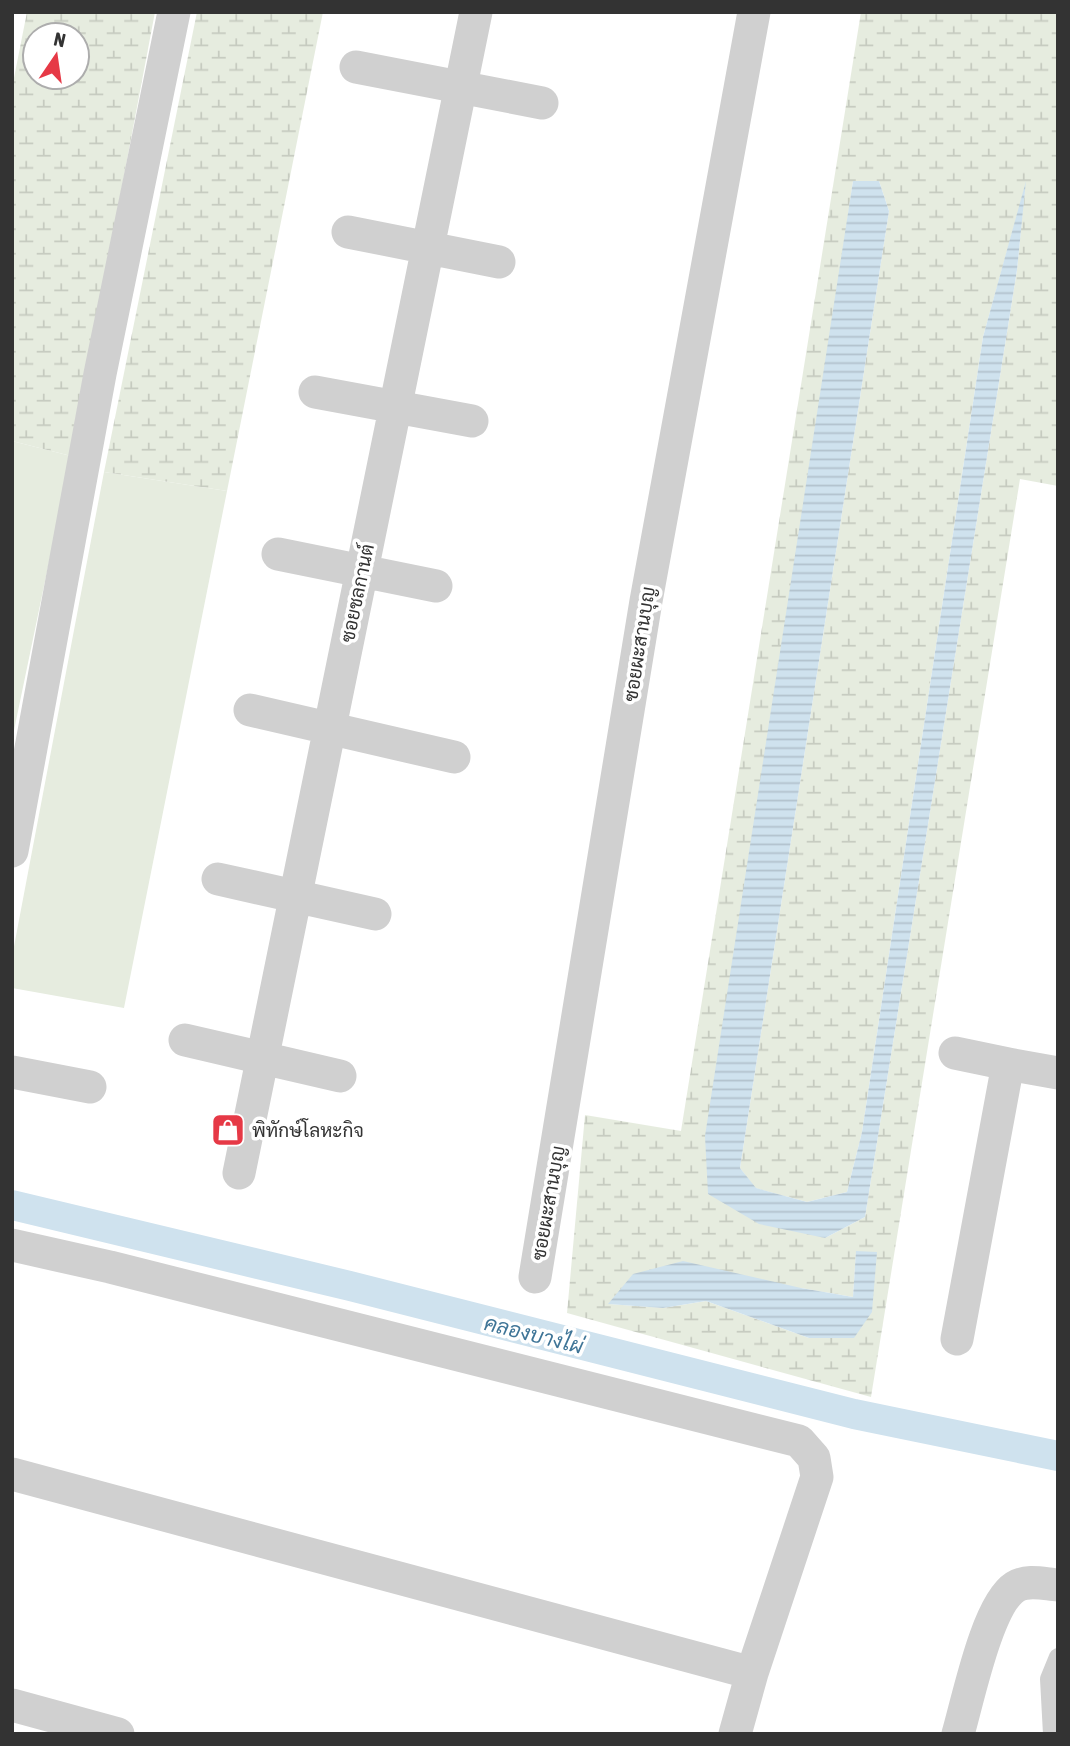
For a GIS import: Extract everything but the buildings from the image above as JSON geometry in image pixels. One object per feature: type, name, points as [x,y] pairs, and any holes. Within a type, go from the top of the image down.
[{"type":"street","points":[[12,851],[97,388],[174,12]]},
{"type":"street","name":"ซอยชลกานต์","points":[[239,1174],[476,12]]},
{"type":"street","name":"ซอยผะสานบุญ","points":[[535,1277],[646,601],[754,12]]},
{"type":"street","points":[[356,67],[542,103]]},
{"type":"street","points":[[348,232],[499,262]]},
{"type":"street","points":[[315,392],[472,421]]},
{"type":"street","points":[[278,554],[436,586]]},
{"type":"street","points":[[250,710],[454,757]]},
{"type":"street","points":[[218,879],[375,914]]},
{"type":"street","points":[[185,1040],[340,1076]]},
{"type":"street","points":[[955,1053],[1058,1073]]},
{"type":"street","points":[[957,1339],[1009,1064]]},
{"type":"street","points":[[12,1072],[90,1087]]},
{"type":"street","points":[[12,1245],[123,1270],[799,1441],[814,1458],[817,1477],[734,1734]]},
{"type":"street","points":[[12,1474],[752,1673]]},
{"type":"street","points":[[958,1734],[991,1620],[1005,1596],[1017,1586],[1030,1582],[1058,1586]]},
{"type":"street","points":[[12,1705],[118,1734]]},
{"type":"lane","points":[[1052,1734],[1049,1679],[1058,1657]]},
{"type":"green space","points":[[27,12],[155,12],[71,456],[12,441],[12,88],[21,42],[21,91],[91,91],[91,21],[25,21]]},
{"type":"green space","points":[[197,12],[323,12],[227,491],[104,472]]},
{"type":"green space","points":[[861,12],[1058,12],[1058,486],[1020,479],[871,1397],[567,1313],[585,1115],[681,1131]],"holes":[[[853,181],[879,181],[889,211],[740,1168],[755,1188],[807,1202],[847,1192],[862,1132],[983,337],[1025,187],[1017,270],[865,1217],[825,1238],[708,1194]],[[856,1252],[854,1338],[809,1338],[706,1301],[663,1308],[609,1304],[801,1288],[853,1297]]]},
{"type":"green space","points":[[12,441],[71,456],[12,740]]},
{"type":"green space","points":[[104,472],[227,491],[124,1008],[12,988],[12,957]]},
{"type":"water","points":[[853,181],[879,181],[889,211],[740,1168],[756,1188],[807,1202],[847,1192],[862,1132],[983,337],[1026,181],[1017,270],[865,1217],[825,1238],[759,1224],[708,1194],[705,1136]]},
{"type":"water","points":[[856,1251],[877,1252],[872,1312],[854,1338],[809,1338],[706,1301],[663,1308],[608,1304],[633,1274],[683,1261],[853,1297]]},
{"type":"waterway","name":"คลองบางไผ่","points":[[12,1205],[350,1286],[854,1414],[1058,1456]]},
{"type":"place","name":"พิทักษ์โลหะกิจ","points":[[228,1130]]}]
